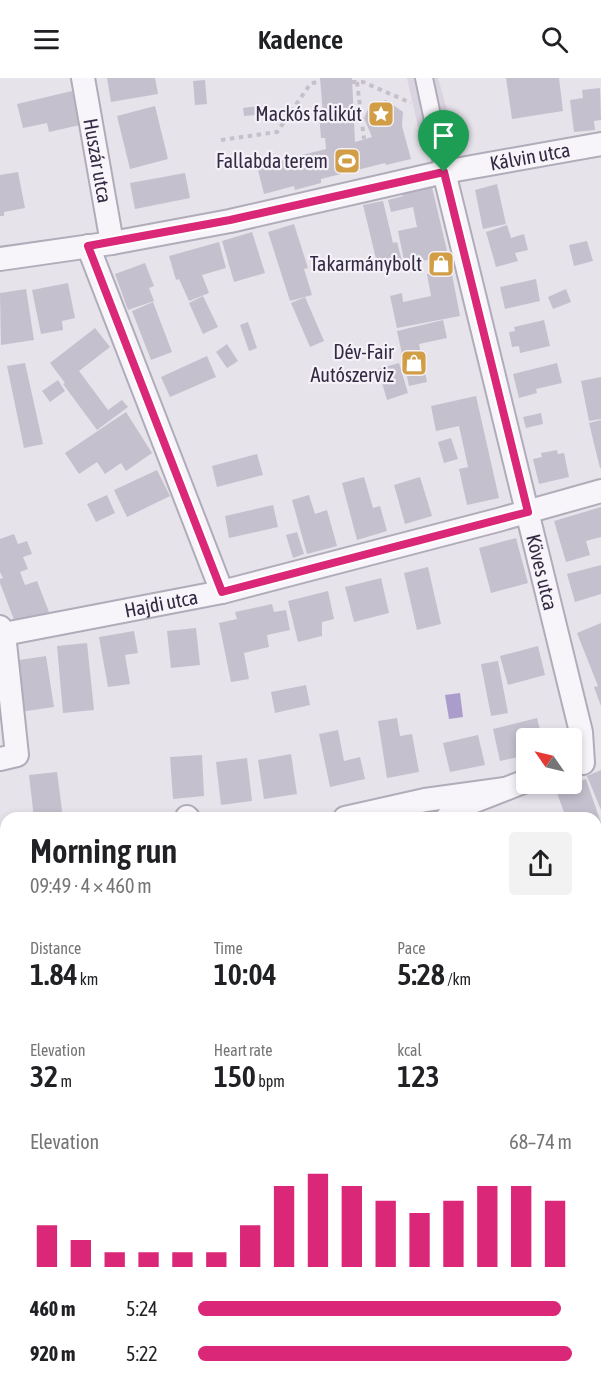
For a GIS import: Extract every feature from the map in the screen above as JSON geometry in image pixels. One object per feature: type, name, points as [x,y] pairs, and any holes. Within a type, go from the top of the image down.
[{"type":"street","name":"Huszár utca","points":[[83,78],[112,243]]},
{"type":"street","points":[[424,78],[444,172]]},
{"type":"street","name":"Kálvin utca","points":[[0,259],[112,243],[230,220],[444,172],[601,144]]},
{"type":"street","name":"Köves utca","points":[[444,172],[581,732],[585,761]]},
{"type":"street","points":[[88,246],[222,592]]},
{"type":"street","name":"Hajdi utca","points":[[0,759],[17,755],[2,631],[222,592],[601,491]]},
{"type":"street","points":[[453,812],[457,808],[516,785]]},
{"type":"street","points":[[372,812],[425,800],[505,789]]},
{"type":"path","points":[[221,140],[277,132],[311,83],[320,82]]},
{"type":"path","points":[[364,139],[355,82],[363,82],[431,112]]},
{"type":"shaded area","points":[[407,78],[438,78],[457,146],[424,153]]},
{"type":"shaded area","points":[[460,693],[463,717],[449,719],[445,695]]},
{"type":"building","points":[[107,78],[155,78],[158,94],[111,102]]},
{"type":"building","points":[[320,78],[352,78],[355,142],[372,137],[364,118],[370,105],[386,100],[403,112],[402,126],[411,159],[321,179],[321,183],[295,190],[294,186],[264,194],[257,166],[326,149],[325,138],[321,138],[319,114],[323,114]]},
{"type":"building","points":[[506,78],[559,78],[563,111],[512,119]]},
{"type":"building","points":[[205,80],[207,104],[195,105],[193,81]]},
{"type":"building","points":[[600,88],[601,120],[594,121],[595,130],[574,132],[570,100],[583,98],[582,90]]},
{"type":"building","points":[[72,91],[80,125],[49,132],[47,123],[23,128],[17,104]]},
{"type":"building","points":[[265,105],[267,114],[244,116],[243,108]]},
{"type":"building","points":[[155,106],[168,159],[130,169],[117,116]]},
{"type":"building","points":[[18,172],[25,208],[4,212],[4,216],[0,216],[0,175]]},
{"type":"building","points":[[185,173],[190,198],[135,209],[130,183]]},
{"type":"building","points":[[431,183],[448,255],[405,265],[398,231],[417,227],[413,207],[391,212],[388,200],[403,196],[402,190]]},
{"type":"building","points":[[497,184],[506,224],[483,229],[475,190]]},
{"type":"building","points":[[383,201],[393,243],[397,242],[402,261],[378,267],[363,205]]},
{"type":"building","points":[[294,224],[308,268],[304,269],[312,295],[290,301],[268,232]]},
{"type":"building","points":[[507,225],[511,238],[524,234],[528,250],[515,253],[518,261],[496,267],[486,232]]},
{"type":"building","points":[[252,232],[265,273],[234,282],[222,241]]},
{"type":"building","points":[[587,241],[593,261],[574,266],[569,245]]},
{"type":"building","points":[[219,242],[226,268],[202,275],[209,293],[189,301],[179,279],[176,280],[169,256]]},
{"type":"building","points":[[145,263],[154,286],[149,288],[154,301],[128,310],[115,274]]},
{"type":"building","points":[[451,269],[460,316],[397,328],[390,296],[402,293],[403,302],[431,296],[427,274]]},
{"type":"building","points":[[536,279],[540,301],[505,309],[500,287]]},
{"type":"building","points":[[68,283],[75,318],[62,321],[63,330],[41,334],[32,290]]},
{"type":"building","points":[[26,289],[34,340],[1,345],[0,293]]},
{"type":"building","points":[[566,289],[571,302],[553,309],[548,297]]},
{"type":"building","points":[[203,296],[218,327],[203,334],[189,303]]},
{"type":"building","points":[[305,297],[324,341],[310,347],[291,303]]},
{"type":"building","points":[[153,302],[172,352],[151,360],[132,311]]},
{"type":"building","name":"Dév-Fair Autószerviz","points":[[443,320],[447,338],[419,344],[427,382],[409,386],[397,331]]},
{"type":"building","points":[[544,320],[550,346],[520,353],[519,346],[512,347],[509,332],[515,331],[514,327]]},
{"type":"building","points":[[248,322],[257,348],[249,351],[240,325]]},
{"type":"building","points":[[95,328],[110,347],[79,371],[108,410],[122,400],[128,407],[97,430],[50,363]]},
{"type":"building","points":[[227,344],[238,361],[227,368],[216,352]]},
{"type":"building","points":[[207,356],[216,377],[170,397],[161,377]]},
{"type":"building","points":[[25,363],[43,444],[24,448],[7,366]]},
{"type":"building","points":[[399,363],[408,393],[387,400],[378,369]]},
{"type":"building","points":[[557,363],[562,383],[536,389],[537,393],[519,398],[513,374]]},
{"type":"building","points":[[601,377],[601,419],[589,421],[581,381]]},
{"type":"building","points":[[58,380],[65,391],[50,402],[42,391]]},
{"type":"building","points":[[476,396],[499,498],[467,505],[459,469],[468,467],[459,426],[436,431],[431,406]]},
{"type":"building","points":[[126,412],[152,453],[126,471],[121,463],[105,474],[97,462],[79,474],[65,453]]},
{"type":"building","points":[[541,413],[543,424],[526,428],[523,417]]},
{"type":"building","points":[[601,420],[601,468],[600,468],[589,423]]},
{"type":"building","points":[[451,438],[458,459],[444,463],[438,442]]},
{"type":"building","points":[[557,450],[558,454],[564,453],[569,477],[539,484],[533,459],[542,457],[541,453]]},
{"type":"building","points":[[257,454],[263,475],[217,487],[212,466]]},
{"type":"building","points":[[157,470],[170,496],[127,517],[114,490]]},
{"type":"building","points":[[364,477],[373,508],[380,506],[387,531],[357,540],[342,483]]},
{"type":"building","points":[[420,477],[432,516],[405,524],[394,485]]},
{"type":"building","points":[[107,495],[115,513],[96,522],[87,504]]},
{"type":"building","points":[[309,495],[315,514],[327,510],[337,546],[307,554],[292,500]]},
{"type":"building","points":[[273,505],[278,527],[229,538],[225,516]]},
{"type":"building","points":[[601,507],[601,537],[586,541],[590,555],[566,562],[554,521]]},
{"type":"building","points":[[297,532],[304,554],[293,558],[286,535]]},
{"type":"building","points":[[14,534],[18,544],[27,541],[32,554],[23,557],[28,569],[20,572],[25,585],[37,581],[49,612],[16,625],[0,583],[0,579],[3,578],[0,572],[0,539]]},
{"type":"building","points":[[516,538],[528,583],[491,593],[479,548]]},
{"type":"building","points":[[601,565],[601,594],[575,602],[567,574]]},
{"type":"building","points":[[428,567],[441,624],[417,630],[404,573]]},
{"type":"building","points":[[381,578],[389,613],[354,622],[345,587]]},
{"type":"building","points":[[328,591],[334,619],[322,622],[322,636],[298,642],[288,601]]},
{"type":"building","points":[[272,604],[274,612],[286,610],[290,630],[267,635],[269,647],[244,653],[249,679],[231,682],[219,623],[237,619],[235,612]]},
{"type":"building","points":[[601,623],[601,706],[594,687],[598,686],[577,633]]},
{"type":"building","points":[[196,628],[200,665],[171,668],[167,631]]},
{"type":"building","points":[[134,631],[138,653],[125,655],[130,684],[108,687],[99,637]]},
{"type":"building","points":[[87,643],[94,710],[63,713],[57,646]]},
{"type":"building","points":[[538,646],[545,675],[508,685],[500,656]]},
{"type":"building","points":[[46,656],[54,707],[20,712],[13,661]]},
{"type":"building","points":[[498,661],[508,713],[491,716],[481,664]]},
{"type":"building","points":[[306,685],[310,705],[275,713],[271,692]]},
{"type":"building","points":[[397,718],[400,736],[412,734],[419,772],[387,778],[378,721]]},
{"type":"building","points":[[537,718],[540,728],[516,728],[516,757],[500,761],[493,729]]},
{"type":"building","points":[[338,730],[344,761],[360,757],[365,779],[330,787],[319,734]]},
{"type":"building","points":[[478,735],[485,765],[450,772],[443,743]]},
{"type":"building","points":[[291,754],[297,794],[264,799],[258,760]]},
{"type":"building","points":[[202,755],[204,796],[173,799],[170,757]]},
{"type":"building","points":[[247,758],[252,801],[221,805],[216,762]]},
{"type":"building","points":[[601,770],[601,810],[587,776]]},
{"type":"building","points":[[57,772],[62,812],[33,812],[29,775]]},
{"type":"building","points":[[586,779],[597,812],[564,812],[557,794],[582,794],[582,780]]},
{"type":"place","name":"Mackós falikút","points":[[381,114]]},
{"type":"place","name":"Fallabda terem","points":[[347,161]]},
{"type":"place","name":"Takarmánybolt","points":[[441,264]]},
{"type":"place","name":"Dév-Fair Autószerviz","points":[[414,363]]},
{"type":"route","points":[[444,172],[528,512],[222,592],[88,246],[230,220],[444,172]]}]
